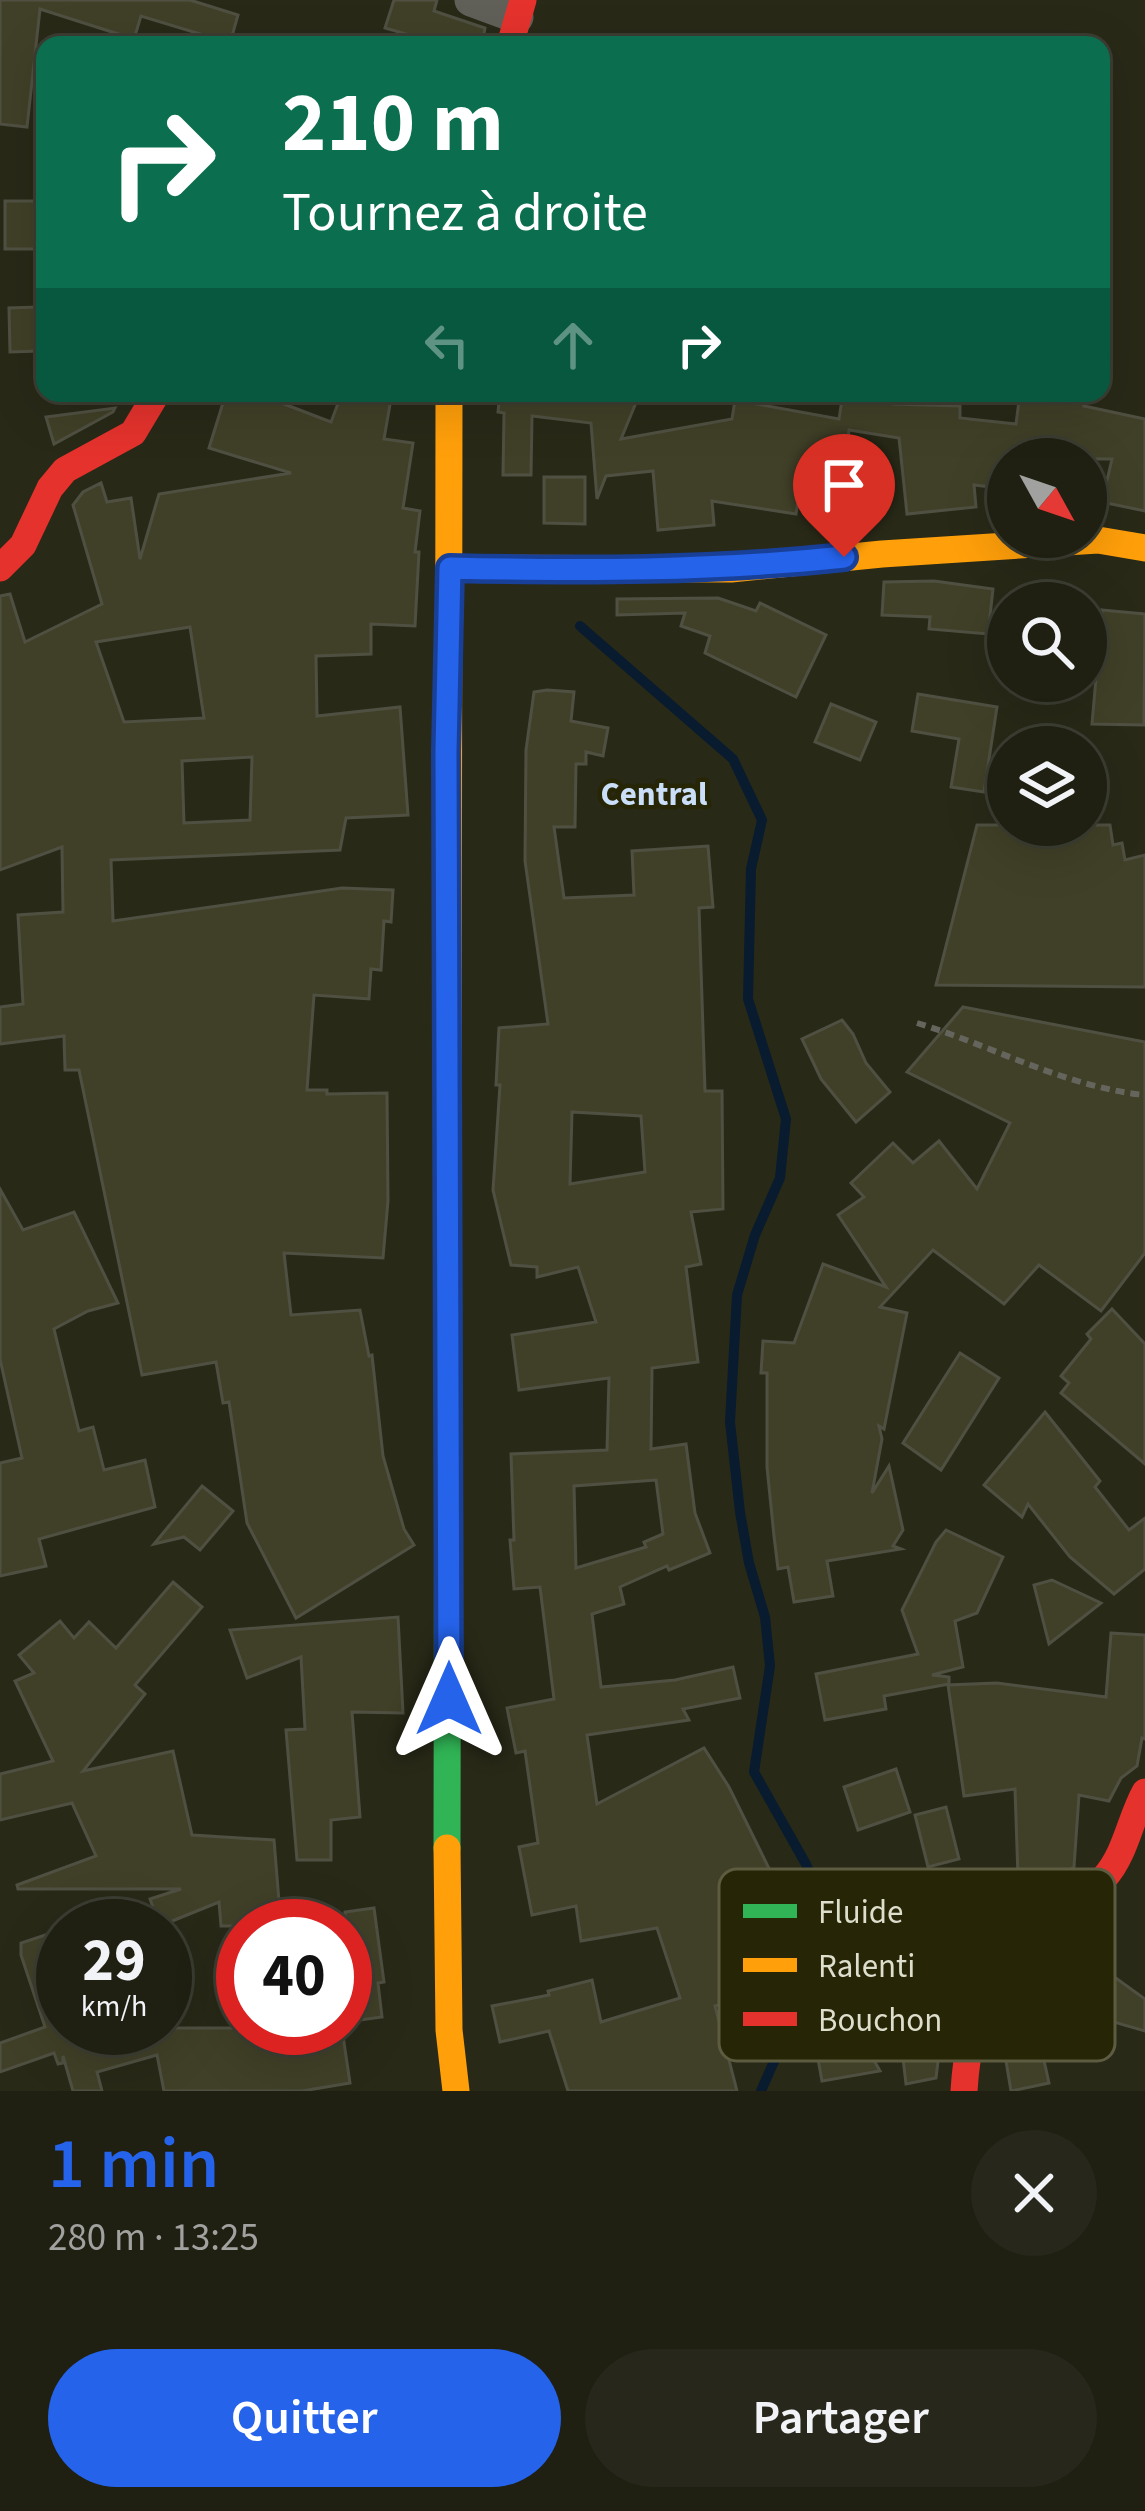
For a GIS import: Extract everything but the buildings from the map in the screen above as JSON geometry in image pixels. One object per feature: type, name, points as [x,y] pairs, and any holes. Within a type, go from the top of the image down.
[{"type":"street","points":[[471,0],[517,21]]},
{"type":"street","points":[[0,568],[23,545],[50,488],[65,470],[133,433],[152,402]]},
{"type":"street","points":[[449,402],[447,1881],[449,2030],[456,2091]]},
{"type":"street","points":[[450,568],[731,569],[1098,540],[1145,548]]},
{"type":"street","points":[[1110,1869],[1145,1792]]},
{"type":"street","points":[[964,2091],[965,2061]]},
{"type":"path","points":[[916,1023],[1084,1085],[1145,1095]]},
{"type":"waterway","points":[[580,626],[733,759],[762,820],[751,869],[748,999],[786,1119],[780,1178],[755,1235],[737,1295],[730,1422],[740,1512],[765,1617],[770,1666],[754,1772],[808,1869]]},
{"type":"waterway","points":[[761,2091],[774,2061]]},
{"type":"traffic: fast","points":[[447,1848],[448,1253]]},
{"type":"traffic: slow","points":[[448,1253],[449,402]]},
{"type":"traffic: slow","points":[[450,568],[731,569],[1098,540],[1145,548]]},
{"type":"traffic: slow","points":[[447,1848],[449,2030],[456,2091]]},
{"type":"traffic: jam","points":[[513,36],[523,0]]},
{"type":"traffic: jam","points":[[0,568],[23,545],[50,488],[65,470],[133,433],[152,402]]},
{"type":"traffic: jam","points":[[1110,1869],[1145,1792]]},
{"type":"traffic: jam","points":[[964,2091],[968,2061]]},
{"type":"district","name":"Central","points":[[654,794]]},
{"type":"route","points":[[449,1699],[446,751],[450,568],[731,569],[844,557]]}]
